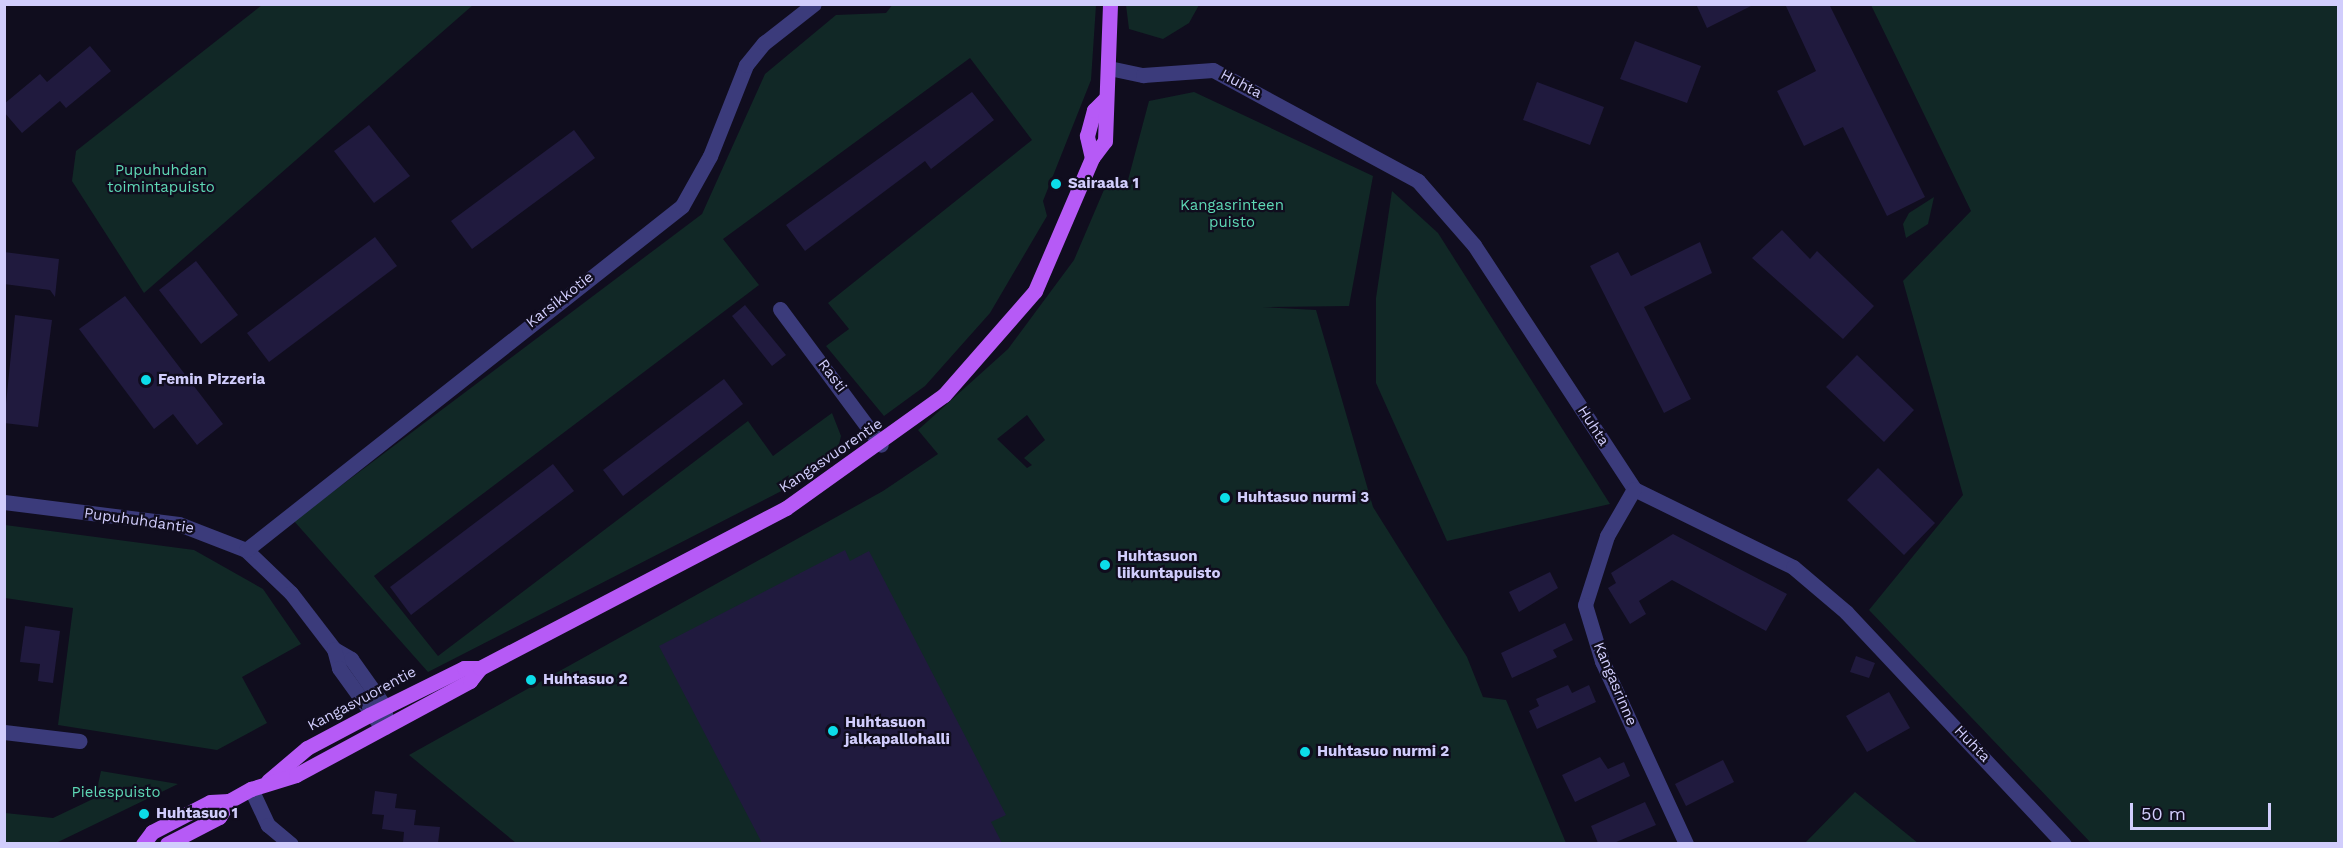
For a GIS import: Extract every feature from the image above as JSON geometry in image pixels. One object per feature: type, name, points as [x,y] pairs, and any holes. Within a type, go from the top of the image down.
[{"type":"main road","name":"Kangasvuorentie","points":[[268,781],[307,748],[369,715],[465,668],[480,668],[715,548],[882,445],[973,368],[1035,291],[1092,158],[1105,141],[1110,4]]},
{"type":"main road","name":"Kangasvuorentie","points":[[143,843],[152,832],[210,802],[229,801],[268,781],[296,775],[471,681],[480,668]]},
{"type":"main road","name":"Kangasvuorentie","points":[[166,843],[219,817],[229,801]]},
{"type":"street","name":"Karsikkotie","points":[[246,550],[682,206],[710,156],[746,65],[764,43],[814,4]]},
{"type":"street","name":"Huhta","points":[[1109,68],[1143,75],[1213,70],[1418,181],[1474,245],[1634,489],[1793,567],[1846,612],[2064,843]]},
{"type":"street","name":"Rasti","points":[[780,309],[882,445]]},
{"type":"street","name":"Kangasrinne","points":[[1634,489],[1606,536],[1585,605],[1602,661],[1686,843]]},
{"type":"street","name":"Pupuhuhdantie","points":[[4,502],[178,524],[246,550],[291,593],[333,649],[369,715],[386,728]]},
{"type":"street","name":"Pupuhuhdantie","points":[[333,649],[351,659],[385,707]]},
{"type":"street","points":[[385,707],[386,728]]},
{"type":"street","points":[[4,732],[79,741]]},
{"type":"street","points":[[251,789],[268,825],[291,843]]},
{"type":"green space","points":[[893,4],[1096,5],[1091,80],[1043,201],[1047,216],[990,313],[925,386],[884,416],[826,346],[849,329],[828,303],[1032,140],[970,58],[723,239],[759,285],[374,576],[438,656],[748,421],[773,456],[832,413],[841,436],[836,457],[797,483],[428,672],[294,521],[702,214],[765,74],[836,15],[886,13]]},
{"type":"green space","points":[[1126,4],[1199,5],[1189,23],[1163,39],[1129,29]]},
{"type":"green space","name":"Pupuhuhdan toimintapuisto","points":[[262,5],[473,5],[144,293],[72,181],[76,151]]},
{"type":"green space","points":[[1871,5],[2338,5],[2338,843],[2091,843],[1869,610],[1963,495],[1903,281],[1971,211]]},
{"type":"green space","name":"Huhtasuon liikuntapuisto","points":[[1194,92],[1373,176],[1349,306],[1262,307],[1316,310],[1373,507],[1467,657],[1483,697],[1506,700],[1566,843],[516,843],[409,755],[883,491],[938,454],[918,430],[1008,349],[1074,260],[1109,178],[1128,180],[1149,101]],"holes":[[[1027,415],[1045,440],[1024,458],[1032,465],[1027,468],[997,439]]]},
{"type":"green space","points":[[1392,191],[1438,233],[1610,504],[1447,541],[1376,383],[1376,298]]},
{"type":"green space","points":[[1934,197],[1928,224],[1906,238],[1903,224],[1909,213]]},
{"type":"green space","points":[[5,525],[194,550],[263,589],[301,644],[242,677],[267,723],[217,750],[58,725],[73,608],[5,598]]},
{"type":"green space","name":"Pielespuisto","points":[[101,771],[178,784],[56,843],[5,843],[5,813],[53,818],[95,798]]},
{"type":"green space","points":[[1855,792],[1918,843],[1805,843]]},
{"type":"building","points":[[1696,4],[1755,4],[1707,28]]},
{"type":"building","points":[[1785,4],[1829,4],[1925,197],[1887,216],[1843,127],[1804,146],[1777,91],[1816,71]]},
{"type":"building","points":[[1635,41],[1701,66],[1687,103],[1620,79]]},
{"type":"building","points":[[90,46],[111,71],[66,108],[60,101],[22,133],[4,112],[4,104],[40,74],[47,82]]},
{"type":"building","points":[[1537,82],[1604,107],[1590,145],[1523,120]]},
{"type":"building","points":[[972,92],[994,120],[931,169],[925,161],[805,251],[786,225]]},
{"type":"building","points":[[369,125],[410,176],[374,203],[334,151]]},
{"type":"building","points":[[574,130],[595,158],[472,249],[451,221]]},
{"type":"building","points":[[1782,230],[1810,259],[1817,251],[1874,306],[1843,339],[1752,258]]},
{"type":"building","points":[[375,237],[397,266],[269,362],[247,333]]},
{"type":"building","points":[[1700,242],[1712,273],[1644,307],[1691,399],[1664,413],[1590,266],[1618,252],[1631,276]]},
{"type":"building","points":[[4,252],[59,259],[55,297],[50,290],[4,284]]},
{"type":"building","points":[[196,261],[238,315],[201,344],[159,290]]},
{"type":"building","points":[[125,296],[223,424],[197,445],[173,414],[154,429],[79,329]]},
{"type":"building","points":[[745,305],[786,355],[772,366],[732,316]]},
{"type":"building","points":[[15,315],[52,320],[38,427],[4,423]]},
{"type":"building","points":[[1857,355],[1914,410],[1884,442],[1826,387]]},
{"type":"building","points":[[724,379],[743,404],[623,496],[603,470]]},
{"type":"building","points":[[553,464],[574,491],[411,615],[390,587]]},
{"type":"building","points":[[1878,468],[1935,523],[1904,555],[1847,500]]},
{"type":"building","points":[[1673,534],[1787,594],[1766,631],[1672,580],[1639,601],[1646,614],[1630,624],[1608,588],[1616,583],[1611,573]]},
{"type":"building","name":"Huhtasuon jalkapallohalli","points":[[845,550],[850,561],[869,551],[1006,815],[991,822],[1002,843],[762,843],[659,646]]},
{"type":"building","points":[[1550,572],[1558,588],[1519,612],[1509,592]]},
{"type":"building","points":[[1565,623],[1573,640],[1553,650],[1557,657],[1512,678],[1501,653]]},
{"type":"building","points":[[25,626],[60,631],[53,683],[38,681],[40,664],[20,662]]},
{"type":"building","points":[[1856,656],[1875,663],[1869,678],[1850,672]]},
{"type":"building","points":[[1568,685],[1572,693],[1589,685],[1596,702],[1537,729],[1529,711],[1539,706],[1536,699]]},
{"type":"building","points":[[1889,692],[1910,728],[1867,752],[1846,716]]},
{"type":"building","points":[[1600,757],[1608,769],[1624,762],[1630,776],[1575,802],[1562,775]]},
{"type":"building","points":[[1723,760],[1734,782],[1686,806],[1675,784]]},
{"type":"building","points":[[375,791],[397,794],[395,808],[416,810],[414,825],[440,827],[438,843],[403,843],[404,832],[382,829],[384,815],[372,814]]},
{"type":"building","points":[[1645,802],[1656,825],[1614,843],[1598,843],[1591,826]]},
{"type":"place","name":"Sairaala 1","points":[[1056,184]]},
{"type":"place","name":"Femin Pizzeria","points":[[146,380]]},
{"type":"place","name":"Huhtasuo nurmi 3","points":[[1225,498]]},
{"type":"place","name":"Huhtasuon liikuntapuisto","points":[[1105,565]]},
{"type":"place","name":"Huhtasuo 2","points":[[531,680]]},
{"type":"place","name":"Huhtasuon jalkapallohalli","points":[[833,731]]},
{"type":"place","name":"Huhtasuo nurmi 2","points":[[1305,752]]},
{"type":"place","name":"Huhtasuo 1","points":[[144,814]]},
{"type":"park label","name":"Kangasrinteen puisto","points":[[1232,214]]}]
